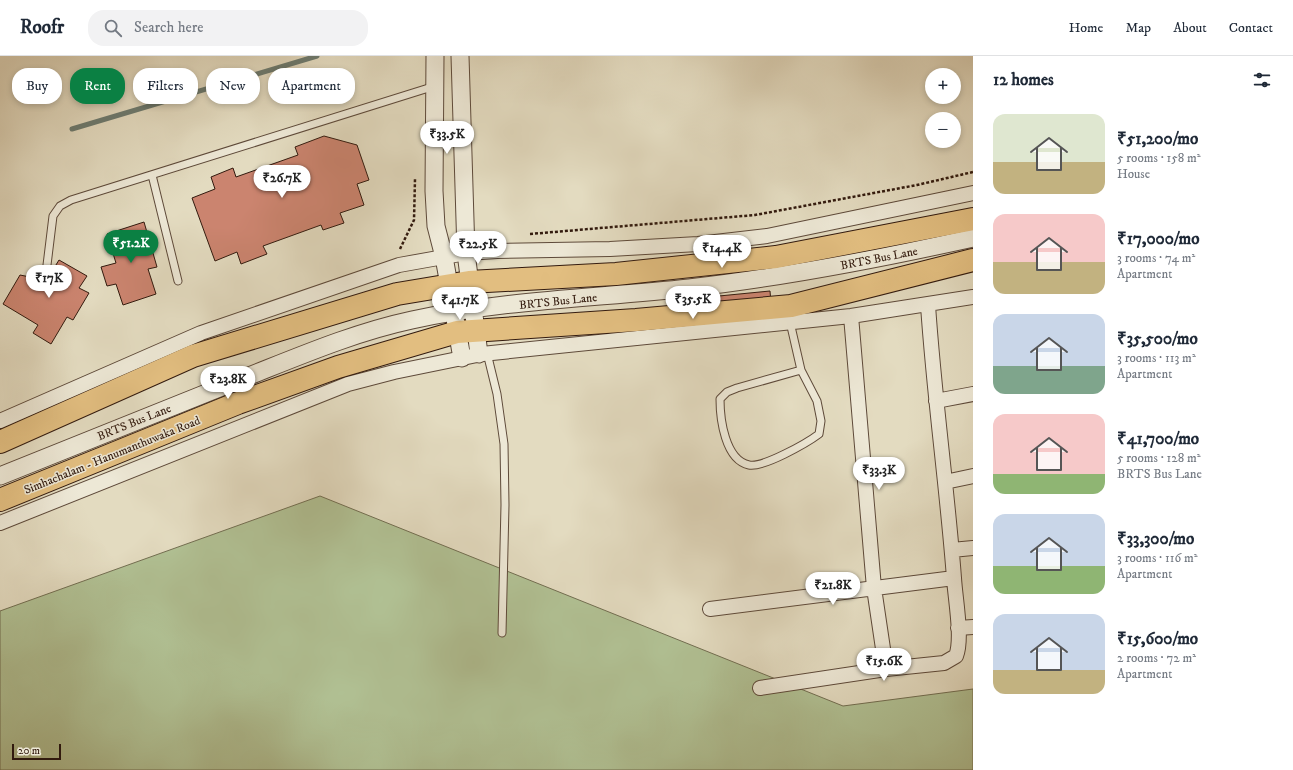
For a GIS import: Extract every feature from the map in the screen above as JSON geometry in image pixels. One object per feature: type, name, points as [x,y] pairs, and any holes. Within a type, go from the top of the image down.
[{"type":"main road","points":[[0,442],[193,356],[397,294],[459,283],[616,274],[715,265],[776,257],[973,219]]},
{"type":"main road","name":"Simhachalam - Hanumanthuwaka Road","points":[[0,500],[238,403],[368,357],[465,320],[636,320],[792,306],[973,260]]},
{"type":"street","points":[[435,56],[434,191],[436,226],[444,257],[459,283],[465,320],[462,358]]},
{"type":"street","points":[[459,283],[466,253],[460,56]]},
{"type":"street","points":[[0,421],[201,333],[399,265],[466,253],[497,250],[610,249],[698,244],[767,236],[973,193]]},
{"type":"street","name":"BRTS Bus Lane","points":[[0,476],[322,348],[381,328],[465,320],[774,277],[860,263],[973,238]]},
{"type":"street","points":[[0,523],[348,384],[394,372],[483,354],[851,316],[973,297]]},
{"type":"street","points":[[760,688],[951,661],[959,650],[952,550],[936,401],[928,305]]},
{"type":"street","points":[[851,316],[874,588],[886,669]]},
{"type":"street","points":[[465,320],[483,354]]},
{"type":"street","points":[[936,401],[973,394]]},
{"type":"street","points":[[945,482],[973,476]]},
{"type":"street","points":[[952,550],[973,548]]},
{"type":"street","points":[[710,609],[954,578]]},
{"type":"street","points":[[958,628],[973,627]]},
{"type":"lane","points":[[47,266],[54,216],[60,206],[71,200],[435,86]]},
{"type":"lane","points":[[152,175],[178,281]]},
{"type":"lane","points":[[790,322],[801,370],[817,401],[821,421],[819,434],[809,442],[758,466],[748,465],[737,459],[729,448],[720,409],[720,399],[727,392],[737,388],[801,370]]},
{"type":"lane","points":[[483,354],[497,394],[504,444],[502,633]]},
{"type":"path","points":[[523,235],[755,216],[917,185],[973,172]]},
{"type":"path","points":[[395,252],[402,252]]},
{"type":"green space","points":[[320,496],[843,706],[973,689],[973,770],[0,770],[0,611]]},
{"type":"building","points":[[324,136],[357,145],[369,180],[357,184],[364,205],[340,213],[344,223],[323,230],[321,225],[263,246],[267,254],[241,264],[237,252],[215,261],[192,198],[215,189],[211,177],[233,168],[236,177],[298,155],[295,147]]},
{"type":"building","points":[[144,222],[157,267],[148,269],[156,294],[123,305],[116,284],[107,286],[101,267],[116,263],[107,234]]},
{"type":"building","points":[[59,260],[87,276],[79,288],[89,293],[73,320],[67,317],[51,344],[33,333],[38,325],[3,304],[20,275],[35,278],[51,273]]},
{"type":"building","points":[[770,291],[771,303],[720,307],[719,296]]},
{"type":"waterway","points":[[72,129],[317,56]]}]
